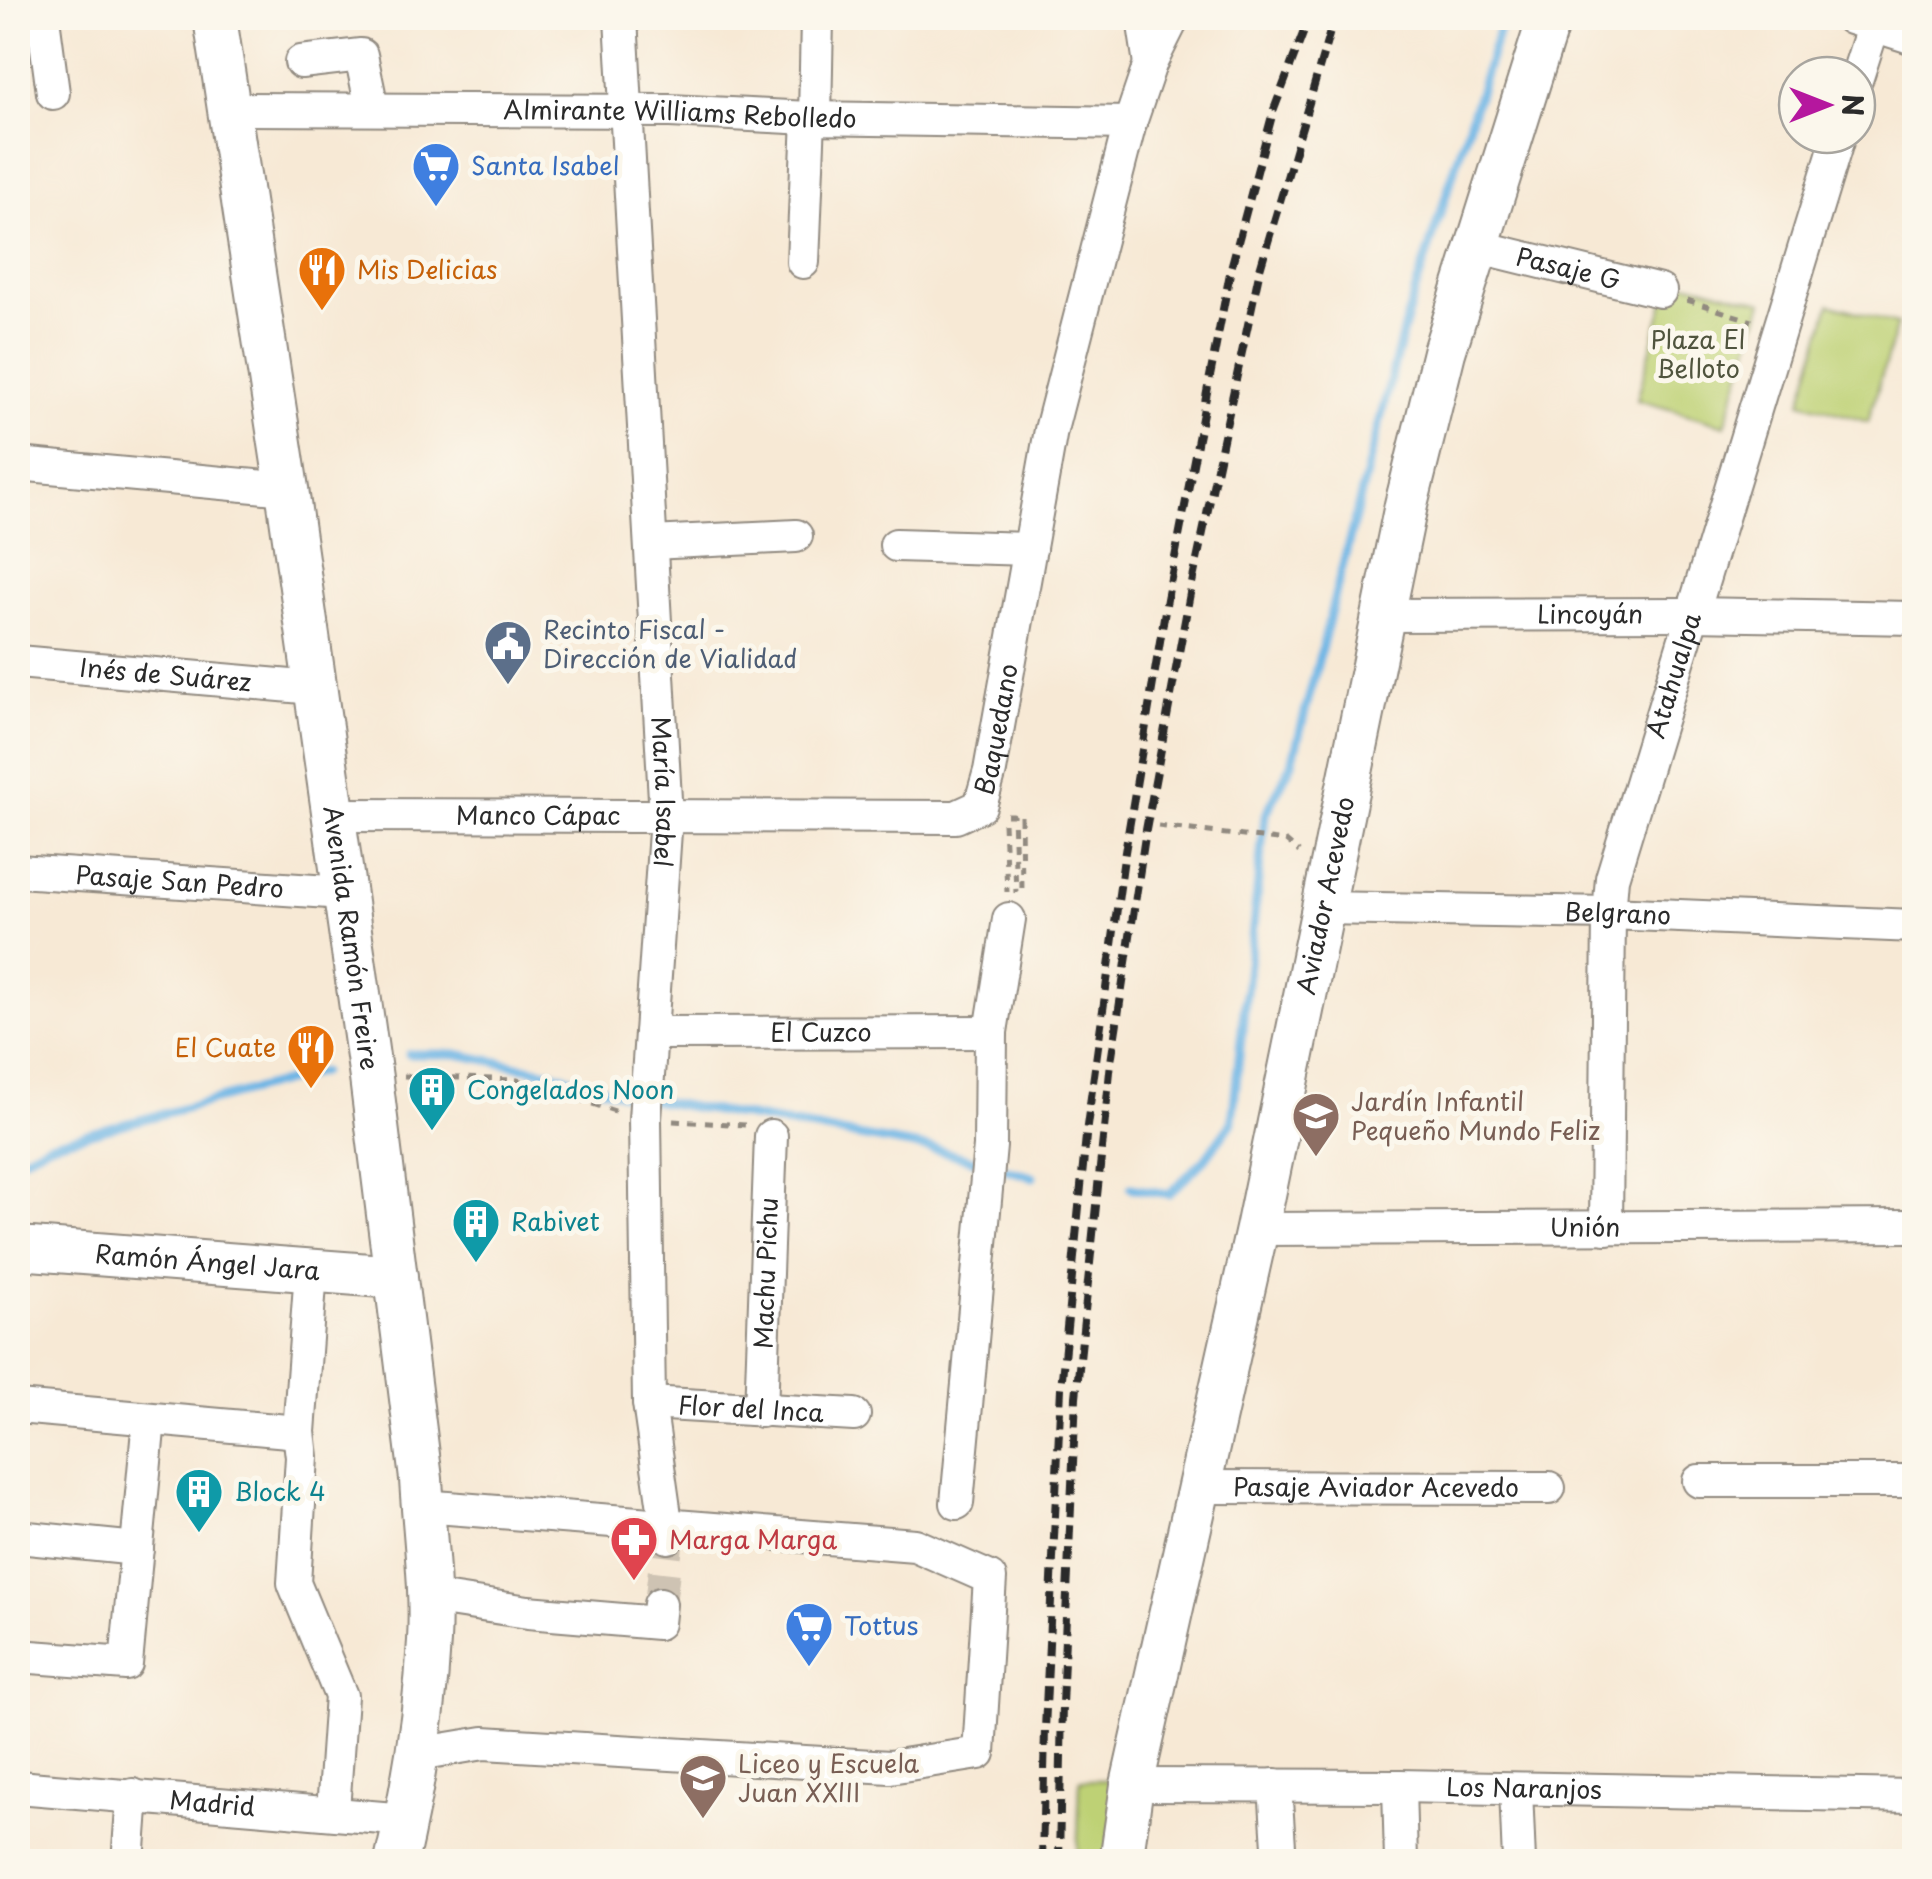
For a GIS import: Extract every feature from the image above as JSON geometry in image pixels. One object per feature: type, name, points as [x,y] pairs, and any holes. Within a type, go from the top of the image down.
[{"type":"main road","name":"Avenida Ramón Freire","points":[[215,18],[372,1078],[423,1506],[429,1639],[418,1754],[396,1862]]},
{"type":"main road","name":"Aviador Acevedo","points":[[1121,1862],[1132,1785],[1202,1487],[1382,615],[1444,352],[1549,18]]},
{"type":"main road","name":"Ramón Ángel Jara","points":[[18,1248],[396,1278]]},
{"type":"street","points":[[43,18],[53,93]]},
{"type":"street","name":"María Isabel","points":[[621,18],[666,817],[646,1119],[649,1403],[665,1523]]},
{"type":"street","points":[[803,262],[817,18]]},
{"type":"street","points":[[1144,18],[1150,64]]},
{"type":"street","name":"Baquedano","points":[[992,811],[990,771],[1051,430],[1130,123],[1150,64],[1173,18]]},
{"type":"street","points":[[1861,55],[1867,20],[1914,38]]},
{"type":"street","points":[[301,62],[361,56],[372,108]]},
{"type":"street","name":"Almirante Williams Rebolledo","points":[[230,110],[626,110],[812,118],[1130,123]]},
{"type":"street","name":"Atahualpa","points":[[1606,1228],[1612,878],[1833,155]]},
{"type":"street","name":"Pasaje G","points":[[1476,246],[1660,291]]},
{"type":"street","points":[[18,464],[287,489]]},
{"type":"street","points":[[651,543],[796,536]]},
{"type":"street","points":[[896,544],[1030,549]]},
{"type":"street","name":"Lincoyán","points":[[1382,615],[1914,618]]},
{"type":"street","name":"Inés de Suárez","points":[[18,662],[314,688]]},
{"type":"street","name":"Manco Cápac","points":[[333,816],[956,816],[992,811]]},
{"type":"street","name":"Pasaje San Pedro","points":[[18,871],[344,893]]},
{"type":"street","name":"Belgrano","points":[[1320,908],[1609,913],[1914,926]]},
{"type":"street","points":[[957,1503],[990,1146],[992,1032],[1016,913]]},
{"type":"street","name":"El Cuzco","points":[[651,1034],[992,1032]]},
{"type":"street","name":"Machu Pichu","points":[[761,1411],[772,1136]]},
{"type":"street","name":"Unión","points":[[1257,1229],[1914,1226]]},
{"type":"street","points":[[312,1271],[299,1432],[302,1457],[294,1583],[340,1696],[333,1811]]},
{"type":"street","name":"Flor del Inca","points":[[649,1403],[854,1414]]},
{"type":"street","points":[[18,1408],[299,1432]]},
{"type":"street","points":[[18,1656],[126,1664],[148,1419]]},
{"type":"street","points":[[1699,1482],[1914,1481]]},
{"type":"street","name":"Pasaje Aviador Acevedo","points":[[1202,1487],[1549,1488]]},
{"type":"street","points":[[418,1754],[484,1743],[890,1768],[979,1752],[990,1578],[915,1545],[423,1506]]},
{"type":"street","points":[[18,1537],[136,1549]]},
{"type":"street","points":[[429,1597],[528,1612],[658,1623],[660,1604]]},
{"type":"street","name":"Los Naranjos","points":[[1132,1785],[1914,1796]]},
{"type":"street","points":[[1275,1785],[1280,1862]]},
{"type":"street","points":[[1399,1786],[1402,1862]]},
{"type":"street","name":"Madrid","points":[[18,1787],[406,1820]]},
{"type":"street","points":[[1516,1789],[1519,1862]]},
{"type":"street","points":[[128,1862],[133,1795]]},
{"type":"path","points":[[1660,291],[1778,328]]},
{"type":"path","points":[[992,811],[1013,816],[1016,913]]},
{"type":"path","name":"Baquedano","points":[[992,811],[1016,913]]},
{"type":"path","points":[[1016,913],[1021,816]]},
{"type":"path","points":[[1158,826],[1286,841]]},
{"type":"path","points":[[423,1074],[517,1080],[646,1119],[752,1126],[772,1136]]},
{"type":"green space","name":"Plaza El Belloto","points":[[1670,279],[1763,302],[1725,425],[1637,400]]},
{"type":"green space","points":[[1830,304],[1897,324],[1868,422],[1801,402]]},
{"type":"green space","points":[[1080,1780],[1121,1780],[1105,1861],[1077,1862]]},
{"type":"waterway","points":[[1131,1188],[1169,1194],[1205,1159],[1232,1122],[1265,816],[1292,763],[1405,323],[1503,18]]},
{"type":"waterway","points":[[409,1054],[456,1054],[554,1073],[629,1096],[938,1150],[980,1162]]},
{"type":"waterway","points":[[18,1160],[49,1144],[321,1072]]},
{"type":"waterway","points":[[995,1166],[1033,1177]]},
{"type":"tunnel","points":[[660,1604],[668,1537]]},
{"type":"railway","points":[[1042,1862],[1061,1388],[1087,1126],[1124,858],[1167,599],[1231,268],[1273,112],[1309,18]]},
{"type":"railway","points":[[1059,1862],[1076,1397],[1111,1062],[1146,830],[1191,588],[1260,269],[1334,18]]},
{"type":"place","name":"Santa Isabel","points":[[436,208]]},
{"type":"place","name":"Mis Delicias","points":[[322,312]]},
{"type":"place","name":"Recinto Fiscal - Dirección de Vialidad","points":[[508,686]]},
{"type":"place","name":"El Cuate","points":[[311,1090]]},
{"type":"place","name":"Congelados Noon","points":[[432,1132]]},
{"type":"place","name":"Jardín Infantil Pequeño Mundo Feliz","points":[[1316,1158]]},
{"type":"place","name":"Rabivet","points":[[476,1264]]},
{"type":"place","name":"Block 4","points":[[199,1534]]},
{"type":"place","name":"Marga Marga","points":[[634,1582]]},
{"type":"place","name":"Tottus","points":[[809,1668]]},
{"type":"place","name":"Liceo y Escuela Juan XXIII","points":[[703,1820]]}]
